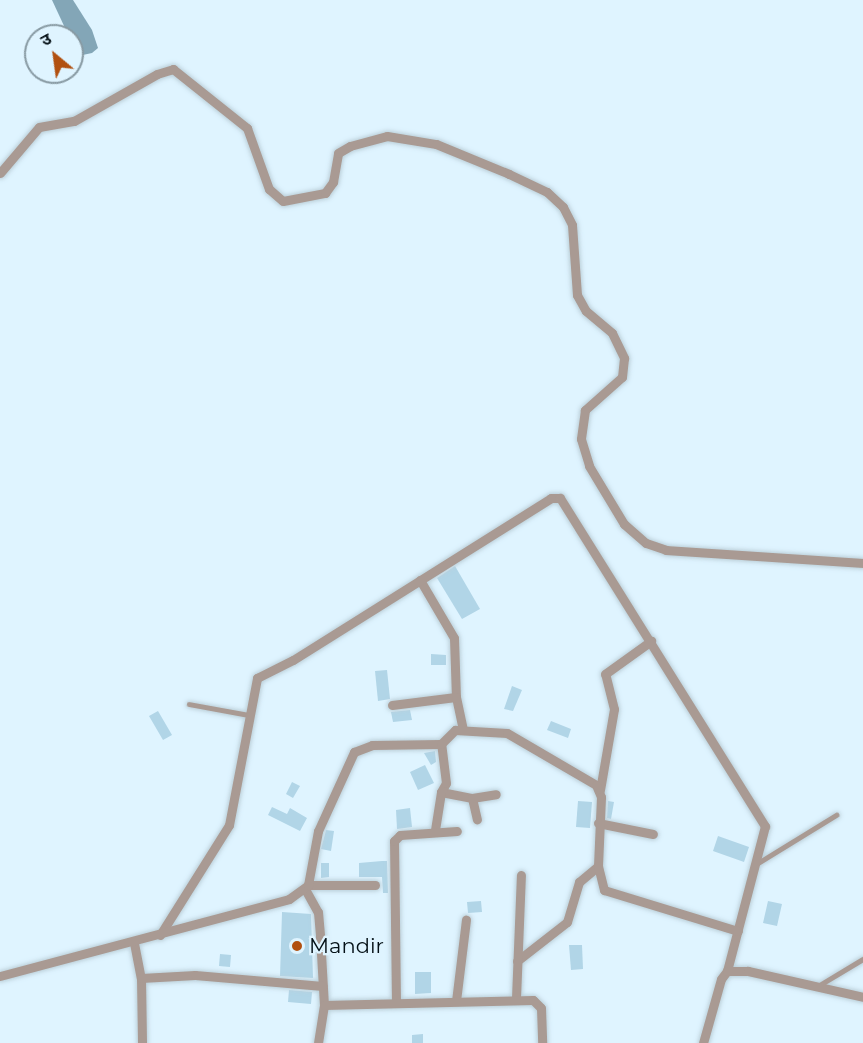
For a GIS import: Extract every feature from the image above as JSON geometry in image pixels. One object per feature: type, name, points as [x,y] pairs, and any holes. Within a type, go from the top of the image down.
[{"type":"street","points":[[0,173],[39,126],[74,121],[173,69],[247,129],[269,189],[283,201],[325,193],[333,182],[338,153],[350,146],[387,136],[436,144],[509,174],[547,192],[563,207],[572,225],[577,295],[586,311],[612,333],[624,358],[622,377],[585,410],[581,439],[589,466],[631,531],[646,543],[666,550],[863,563]]},
{"type":"street","points":[[160,935],[230,825],[257,678],[293,660],[551,498],[560,498],[568,505],[760,816],[765,834],[727,971],[721,979],[702,1043]]},
{"type":"street","points":[[420,580],[454,638],[456,697],[463,729]]},
{"type":"street","points":[[651,641],[605,674],[614,709],[600,790],[598,823],[598,866],[604,890],[738,931]]},
{"type":"street","points":[[392,705],[456,697]]},
{"type":"street","points":[[435,830],[441,792],[446,783],[441,744],[451,731],[493,730],[521,739],[600,790]]},
{"type":"street","points":[[318,1043],[324,1005],[318,912],[306,887],[318,831],[354,752],[372,745],[441,744]]},
{"type":"street","points":[[441,792],[472,798],[496,794]]},
{"type":"street","points":[[472,798],[477,819]]},
{"type":"street","points":[[598,823],[653,834]]},
{"type":"street","points":[[396,1003],[394,841],[400,835],[435,830],[457,831]]},
{"type":"street","points":[[517,961],[567,922],[579,882],[598,866]]},
{"type":"street","points":[[516,998],[521,875]]},
{"type":"street","points":[[0,976],[134,944],[289,899],[306,887],[375,885]]},
{"type":"street","points":[[456,1001],[466,920]]},
{"type":"street","points":[[134,944],[141,978],[142,1043]]},
{"type":"street","points":[[727,971],[748,971],[863,997]]},
{"type":"street","points":[[141,978],[195,975],[322,986]]},
{"type":"street","points":[[324,1005],[516,998],[540,1004],[542,1043]]},
{"type":"lane","points":[[189,704],[249,715]]},
{"type":"lane","points":[[758,862],[836,815]]},
{"type":"lane","points":[[816,988],[863,959]]},
{"type":"water","points":[[52,0],[73,0],[92,30],[98,48],[92,53],[84,55],[84,24],[63,24]]},
{"type":"building","points":[[455,566],[480,609],[462,619],[437,578]]},
{"type":"building","points":[[431,654],[446,655],[446,665],[431,665]]},
{"type":"building","points":[[387,670],[390,699],[378,701],[375,671]]},
{"type":"building","points":[[512,686],[522,690],[513,711],[504,709]]},
{"type":"building","points":[[410,710],[412,720],[393,722],[391,712]]},
{"type":"building","points":[[158,711],[172,735],[163,740],[149,716]]},
{"type":"building","points":[[551,721],[571,729],[568,738],[547,730]]},
{"type":"building","points":[[435,751],[436,762],[431,765],[424,753]]},
{"type":"building","points":[[425,765],[434,783],[418,790],[410,772]]},
{"type":"building","points":[[292,782],[300,786],[293,798],[286,794]]},
{"type":"building","points":[[578,801],[592,802],[590,828],[576,827]]},
{"type":"building","points":[[608,801],[614,802],[611,819],[607,818]]},
{"type":"building","points":[[272,807],[287,814],[290,808],[307,818],[300,831],[268,815]]},
{"type":"building","points":[[410,808],[412,827],[397,829],[396,810]]},
{"type":"building","points":[[326,830],[334,831],[331,851],[321,849]]},
{"type":"building","points":[[718,836],[749,847],[744,862],[713,851]]},
{"type":"building","points":[[387,861],[388,893],[383,893],[382,877],[359,877],[359,863]]},
{"type":"building","points":[[321,863],[329,863],[329,877],[321,878]]},
{"type":"building","points":[[481,901],[482,912],[468,913],[467,902]]},
{"type":"building","points":[[768,901],[782,904],[777,926],[763,923]]},
{"type":"building","name":"Mandir","points":[[282,912],[311,914],[313,978],[280,976]]},
{"type":"building","points":[[569,945],[582,945],[583,969],[571,970]]},
{"type":"building","points":[[220,954],[231,955],[230,967],[219,966]]},
{"type":"building","points":[[415,972],[431,972],[431,993],[415,994]]},
{"type":"building","points":[[289,990],[312,992],[311,1004],[288,1002]]},
{"type":"building","points":[[423,1034],[423,1043],[412,1043],[412,1035]]},
{"type":"place","name":"Mandir","points":[[297,946]]}]
